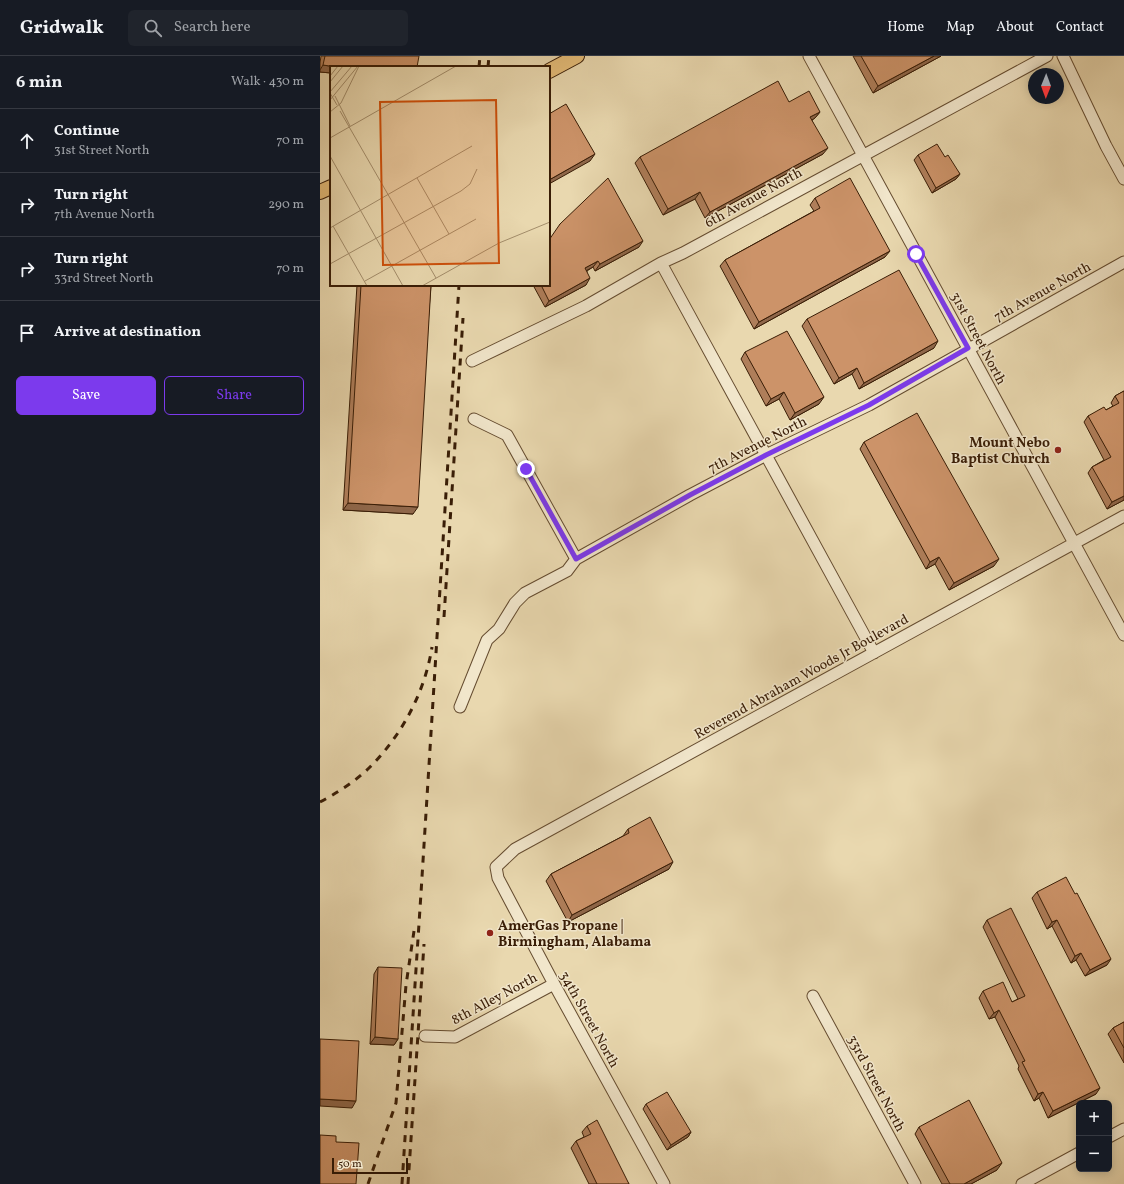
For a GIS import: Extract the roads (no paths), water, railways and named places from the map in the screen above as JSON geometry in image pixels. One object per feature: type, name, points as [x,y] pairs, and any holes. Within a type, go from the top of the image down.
[{"type":"main road","points":[[550,70],[577,56]]},
{"type":"main road","points":[[320,192],[330,187]]},
{"type":"street","name":"31st Street North","points":[[809,56],[1124,635]]},
{"type":"street","name":"6th Avenue North","points":[[472,361],[586,306],[661,263],[683,253],[1047,56]]},
{"type":"street","points":[[1063,56],[1106,146],[1124,179]]},
{"type":"street","name":"7th Avenue North","points":[[460,707],[487,640],[499,628],[515,603],[525,593],[567,571],[576,559],[690,495],[766,455],[869,405],[968,348],[1008,328],[1124,262]]},
{"type":"street","points":[[661,263],[874,653]]},
{"type":"street","points":[[474,419],[507,435],[576,559]]},
{"type":"street","name":"Reverend Abraham Woods Jr Boulevard","points":[[496,867],[515,849],[1124,516]]},
{"type":"street","name":"34th Street North","points":[[496,867],[498,878],[554,984],[664,1184]]},
{"type":"street","name":"8th Alley North","points":[[424,1036],[455,1037],[554,984]]},
{"type":"street","name":"33rd Street North","points":[[813,996],[915,1184]]},
{"type":"street","points":[[1111,1136],[1124,1129]]},
{"type":"street","points":[[1022,1184],[1076,1155]]},
{"type":"railway","points":[[479,66],[480,56]]},
{"type":"railway","points":[[488,66],[489,56]]},
{"type":"railway","points":[[402,1184],[459,286]]},
{"type":"railway","points":[[444,617],[463,318]]},
{"type":"railway","points":[[320,802],[340,791],[359,777],[382,755],[402,727],[418,696],[429,664],[432,647]]},
{"type":"railway","points":[[368,1184],[396,1103],[406,985],[414,931]]},
{"type":"railway","points":[[408,1184],[424,944]]},
{"type":"place","name":"Mount Nebo Baptist Church","points":[[1058,450]]},
{"type":"place","name":"AmerGas Propane | Birmingham, Alabama","points":[[490,933]]}]
